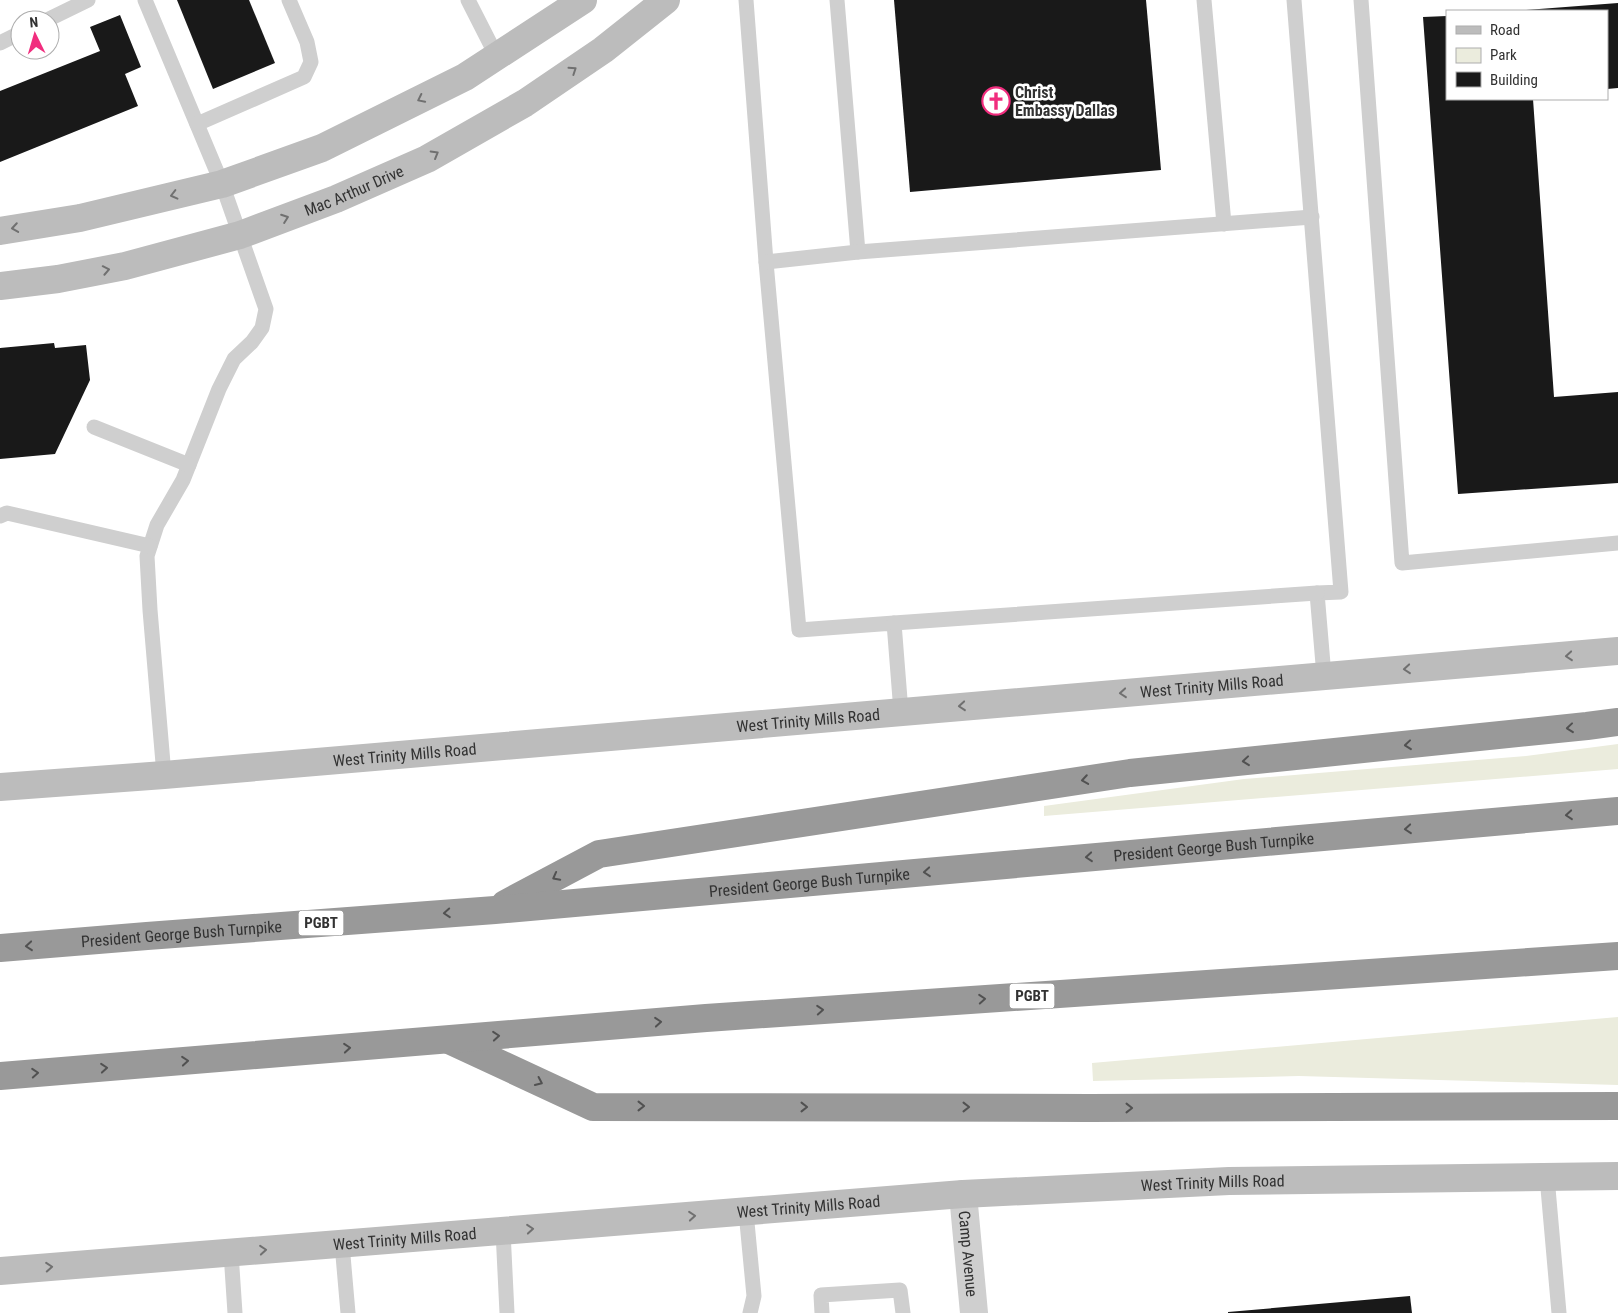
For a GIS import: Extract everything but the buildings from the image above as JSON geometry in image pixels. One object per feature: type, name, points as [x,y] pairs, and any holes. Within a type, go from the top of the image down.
[{"type":"highway","points":[[495,910],[598,854],[1130,773],[1618,722]]},
{"type":"highway","name":"President George Bush Turnpike","points":[[0,948],[495,910],[1618,811]]},
{"type":"highway","name":"PGBT","points":[[0,1076],[706,1018],[1618,956]]},
{"type":"highway","points":[[447,1040],[593,1107],[1110,1108],[1618,1106]]},
{"type":"main road","points":[[0,231],[80,218],[222,184],[322,148],[465,77],[583,0]]},
{"type":"main road","name":"Mac Arthur Drive","points":[[0,286],[58,279],[125,266],[240,235],[336,200],[427,159],[524,103],[603,50],[666,0]]},
{"type":"main road","name":"West Trinity Mills Road","points":[[0,786],[164,775],[1618,652]]},
{"type":"main road","name":"West Trinity Mills Road","points":[[0,1271],[963,1194],[1229,1181],[1618,1176]]},
{"type":"street","name":"Camp Avenue","points":[[963,1194],[974,1313]]},
{"type":"lane","points":[[60,14],[88,0]]},
{"type":"lane","points":[[145,0],[222,184],[266,309],[262,328],[252,342],[234,359],[219,389],[189,465],[157,525],[147,556],[164,775]]},
{"type":"lane","points":[[197,124],[304,77],[310,62],[308,42],[289,0]]},
{"type":"lane","points":[[746,0],[766,262],[799,630],[1341,592],[1294,0]]},
{"type":"lane","points":[[837,0],[858,252]]},
{"type":"lane","points":[[1204,0],[1224,224]]},
{"type":"lane","points":[[1361,0],[1402,563],[1618,543]]},
{"type":"lane","points":[[474,3],[497,57]]},
{"type":"lane","points":[[766,262],[858,252],[1312,217]]},
{"type":"lane","points":[[94,427],[189,465]]},
{"type":"lane","points":[[0,516],[7,513],[150,546]]},
{"type":"lane","points":[[1317,593],[1324,676]]},
{"type":"lane","points":[[894,623],[901,712]]},
{"type":"lane","points":[[1547,1177],[1559,1313]]},
{"type":"lane","points":[[746,1212],[754,1296],[750,1313]]},
{"type":"lane","points":[[503,1231],[507,1313]]},
{"type":"lane","points":[[342,1244],[348,1313]]},
{"type":"lane","points":[[231,1253],[235,1313]]},
{"type":"lane","points":[[822,1313],[820,1295],[900,1290],[903,1313]]},
{"type":"green space","points":[[1618,744],[1618,769],[1044,816],[1044,806],[1244,779],[1526,756]]},
{"type":"green space","points":[[1618,1017],[1618,1085],[1299,1076],[1093,1081],[1092,1063]]},
{"type":"place","name":"Christ Embassy Dallas","points":[[996,101]]}]
